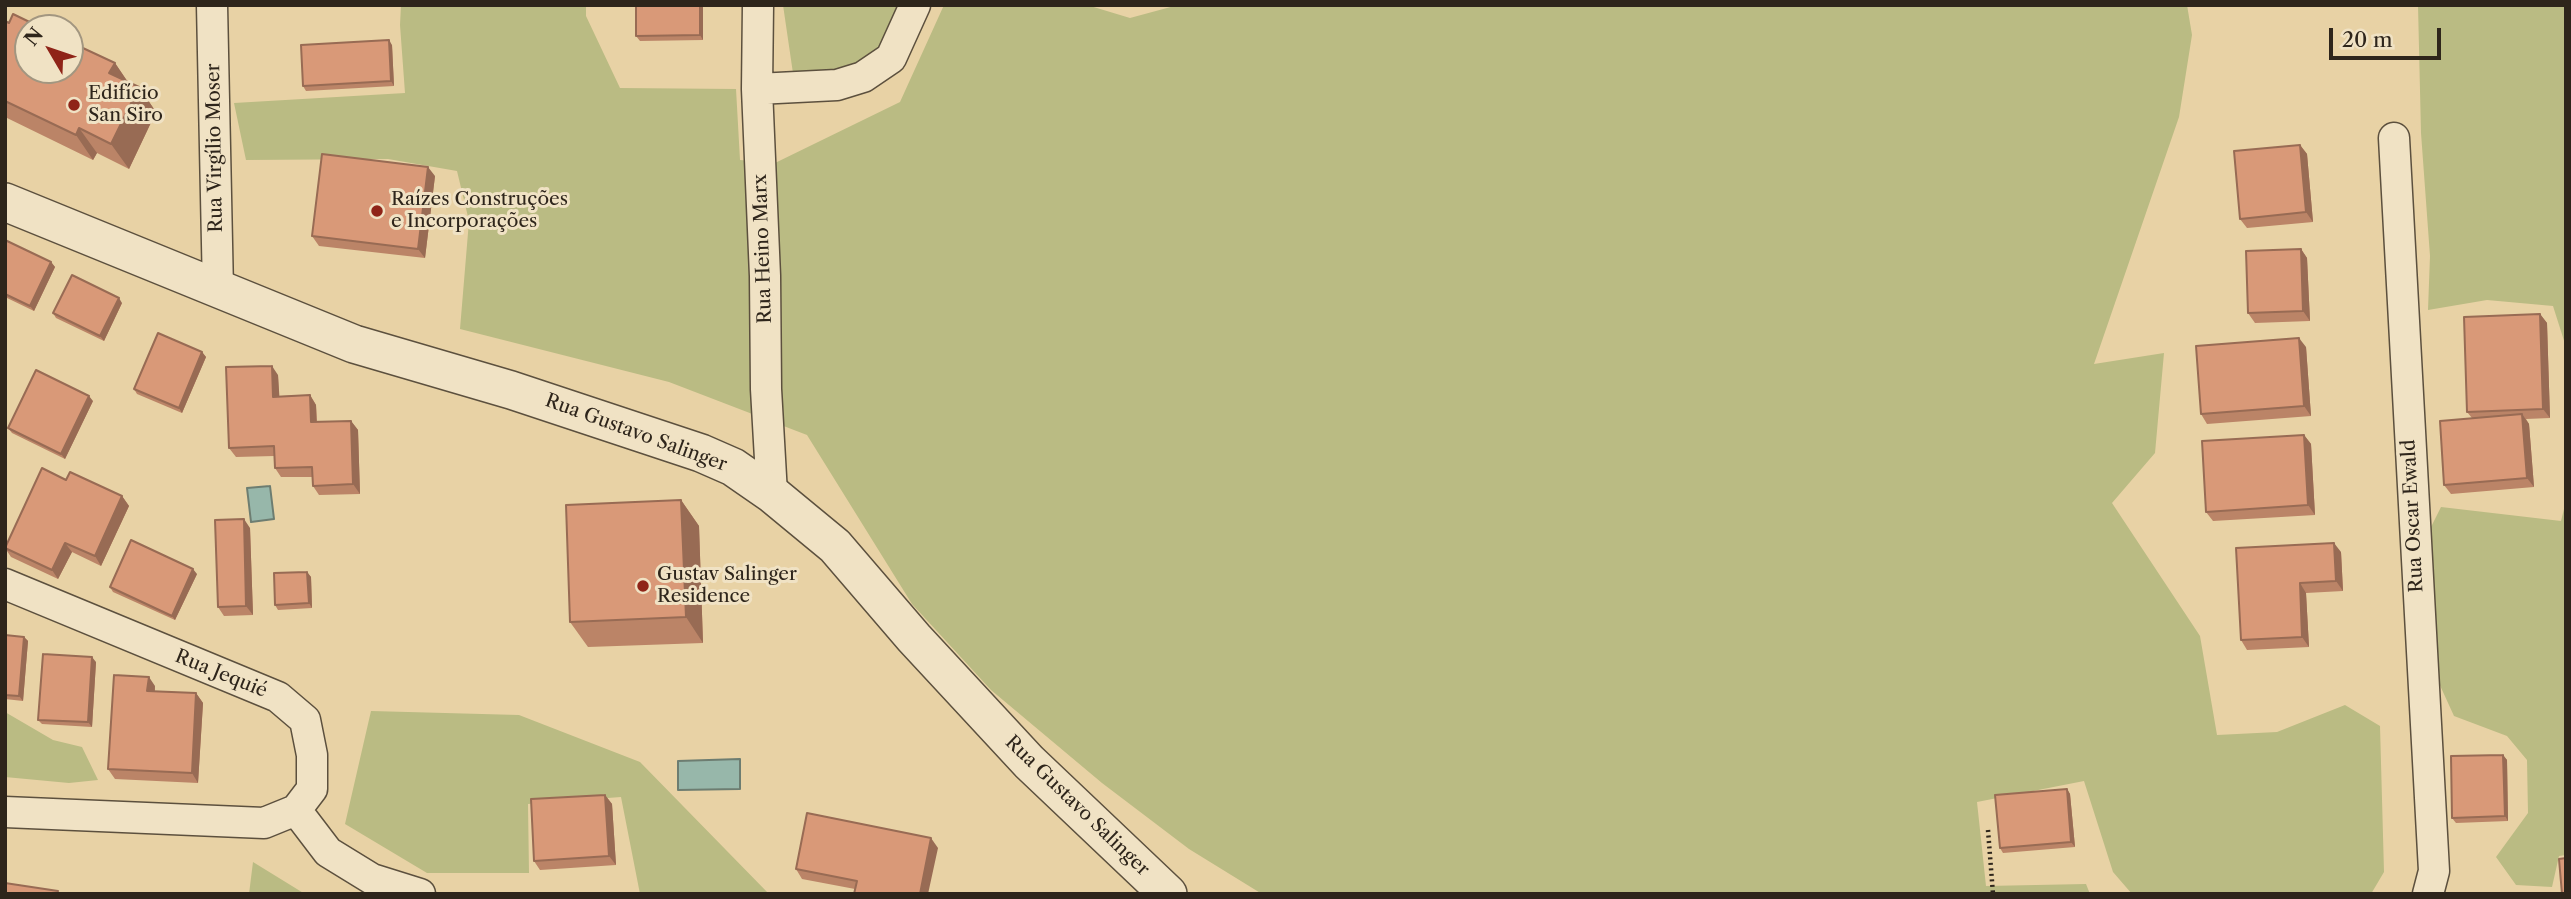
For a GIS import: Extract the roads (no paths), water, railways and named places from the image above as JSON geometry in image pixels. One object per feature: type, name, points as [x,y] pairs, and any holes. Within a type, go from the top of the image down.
[{"type":"street","name":"Rua Virgílio Moser","points":[[212,5],[218,290]]},
{"type":"street","name":"Rua Heino Marx","points":[[758,5],[757,89],[772,494]]},
{"type":"street","points":[[757,89],[837,85],[863,77],[891,58],[915,5]]},
{"type":"street","name":"Rua Oscar Ewald","points":[[2394,138],[2434,871],[2428,894]]},
{"type":"street","name":"Rua Gustavo Salinger","points":[[5,202],[354,344],[511,390],[701,453],[733,467],[772,494],[835,546],[914,638],[1029,762],[1168,894]]},
{"type":"street","name":"Rua Jequié","points":[[5,584],[278,696],[304,720],[312,755],[312,789],[296,810]]},
{"type":"street","points":[[5,812],[264,823],[296,810],[328,852],[372,879],[420,894]]},
{"type":"place","name":"Edifício San Siro","points":[[74,105]]},
{"type":"place","name":"Raízes Construções e Incorporações","points":[[377,211]]},
{"type":"place","name":"Gustav Salinger Residence","points":[[643,586]]}]
